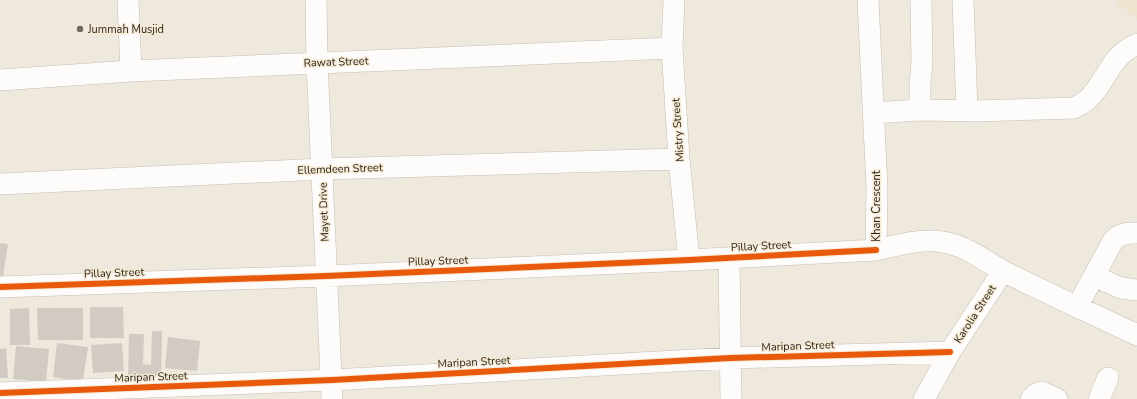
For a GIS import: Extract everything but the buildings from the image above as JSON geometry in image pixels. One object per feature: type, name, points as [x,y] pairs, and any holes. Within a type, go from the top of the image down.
[{"type":"street","points":[[128,0],[131,71]]},
{"type":"street","name":"Mayet Drive","points":[[316,0],[317,62],[332,390]]},
{"type":"street","name":"Mistry Street","points":[[674,0],[672,48],[679,159],[689,260]]},
{"type":"street","name":"Khan Crescent","points":[[868,0],[877,188],[876,250],[909,243],[930,241],[948,243],[972,252],[1003,271],[1137,335]]},
{"type":"street","points":[[920,110],[922,62],[921,0]]},
{"type":"street","points":[[963,0],[967,111]]},
{"type":"street","points":[[874,113],[920,110],[967,111],[1074,108],[1088,99],[1115,60],[1126,49],[1137,44]]},
{"type":"street","name":"Rawat Street","points":[[0,80],[131,71],[317,62],[672,48]]},
{"type":"street","name":"Ellemdeen Street","points":[[0,184],[322,169],[679,159]]},
{"type":"street","points":[[1078,307],[1113,241],[1118,236],[1137,233]]},
{"type":"street","name":"Pillay Street","points":[[0,287],[326,276],[876,250]]},
{"type":"street","points":[[728,258],[731,399]]},
{"type":"street","name":"Karolia Street","points":[[924,399],[950,352],[1003,271]]},
{"type":"street","points":[[1094,276],[1122,288],[1137,290]]},
{"type":"street","name":"Maripan Street","points":[[0,393],[332,390],[730,358],[950,352]]},
{"type":"street","points":[[1098,399],[1108,378]]},
{"type":"street","points":[[1031,399],[1036,394],[1042,392],[1057,399]]},
{"type":"shaded area","points":[[1117,0],[1137,0],[1137,18],[1118,5]]},
{"type":"cycle path","points":[[0,287],[326,276],[876,250]]},
{"type":"cycle path","points":[[0,393],[332,380],[730,358],[950,352]]},
{"type":"place","name":"Jummah Musjid","points":[[80,29]]}]
